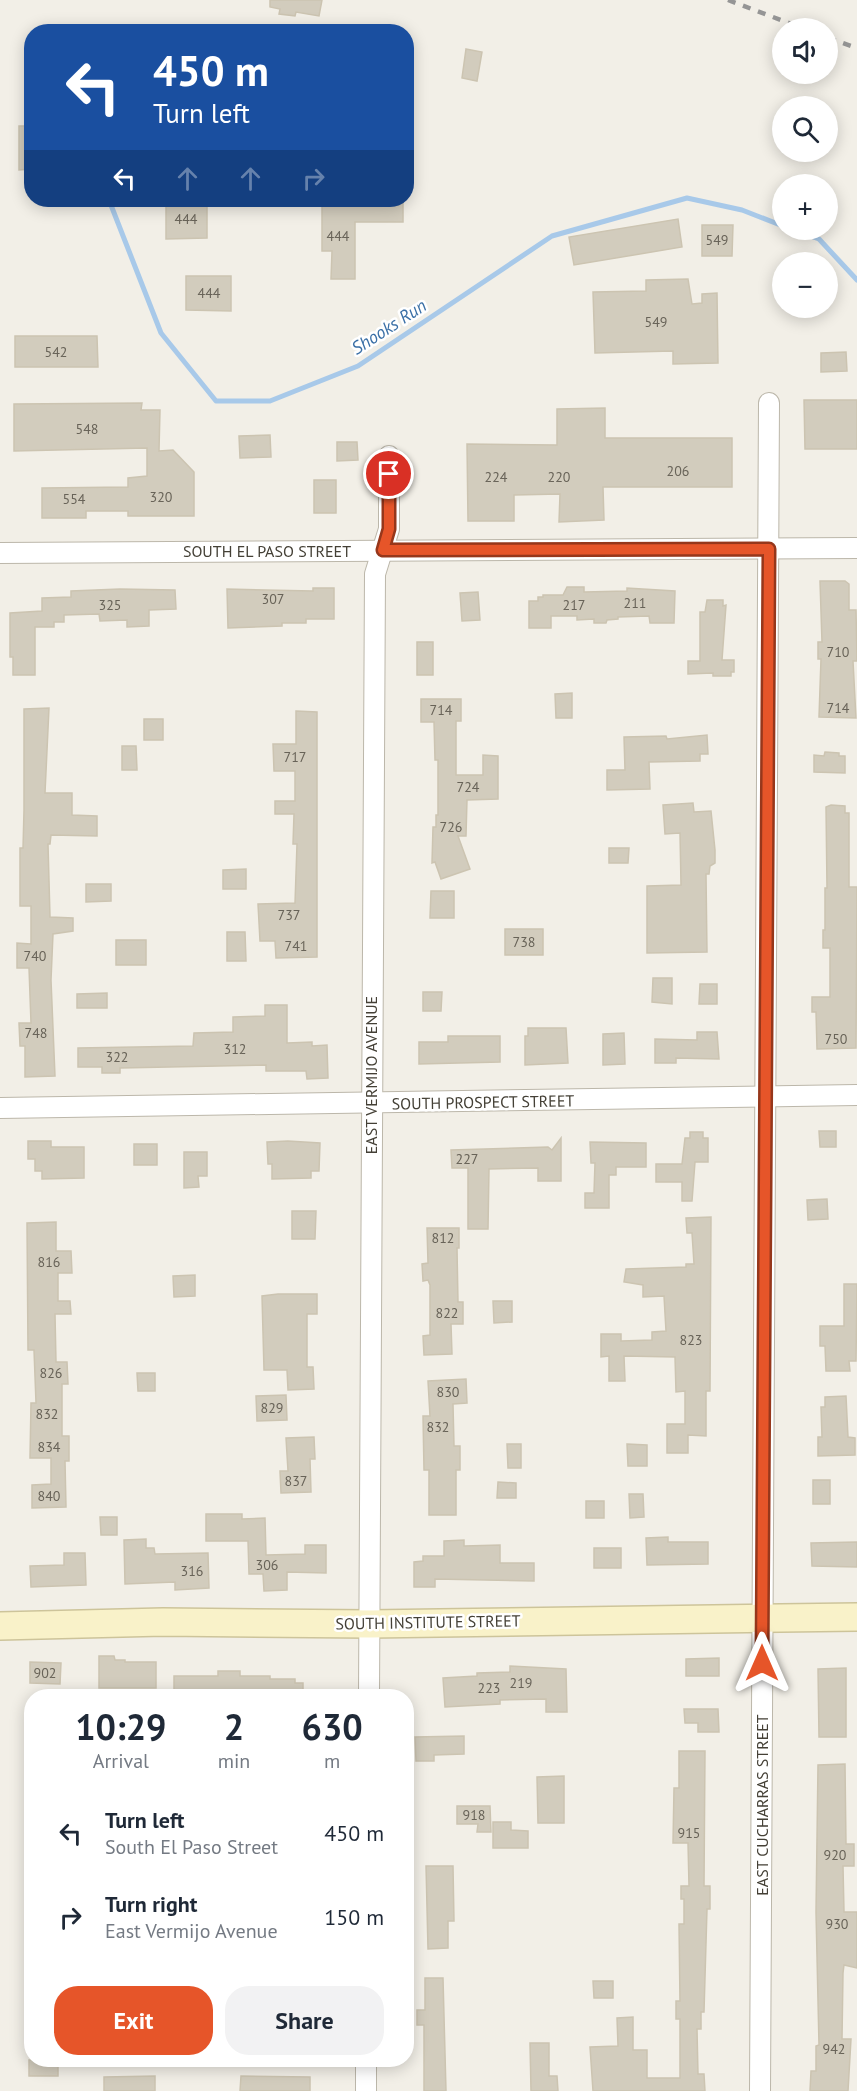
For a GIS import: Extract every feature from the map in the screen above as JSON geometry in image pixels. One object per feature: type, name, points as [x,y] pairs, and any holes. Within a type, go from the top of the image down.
[{"type":"street","name":"EAST CUCHARRAS STREET","points":[[760,2091],[770,404]]},
{"type":"street","name":"EAST VERMIJO AVENUE","points":[[369,1689],[370,1104],[375,574],[389,529],[389,456]]},
{"type":"street","name":"SOUTH EL PASO STREET","points":[[0,553],[857,548]]},
{"type":"street","name":"SOUTH PROSPECT STREET","points":[[0,1108],[857,1095]]},
{"type":"street","name":"SOUTH INSTITUTE STREET","points":[[0,1626],[163,1622],[370,1624],[857,1617]]},
{"type":"street","points":[[366,2067],[366,2091]]},
{"type":"building","points":[[270,0],[322,0],[319,16],[296,12],[295,16],[279,14],[280,9],[270,7]]},
{"type":"building","points":[[466,49],[482,52],[477,81],[462,78]]},
{"type":"building","points":[[19,126],[24,126],[24,170],[19,170]]},
{"type":"building","points":[[166,207],[207,207],[207,238],[166,239]]},
{"type":"building","points":[[322,207],[403,207],[403,222],[355,222],[355,279],[331,279],[332,251],[322,251]]},
{"type":"building","points":[[678,219],[682,247],[574,265],[569,237]]},
{"type":"building","points":[[702,225],[733,225],[732,256],[702,256]]},
{"type":"building","points":[[186,276],[231,276],[231,311],[186,310]]},
{"type":"building","points":[[688,279],[692,304],[702,303],[702,294],[717,293],[718,363],[673,364],[673,351],[595,353],[593,292],[646,291],[646,280]]},
{"type":"building","points":[[15,336],[97,336],[98,367],[15,367]]},
{"type":"building","points":[[846,352],[847,371],[821,372],[821,353]]},
{"type":"building","points":[[804,400],[857,400],[857,449],[805,449]]},
{"type":"building","points":[[142,403],[141,410],[160,410],[159,451],[173,450],[194,472],[194,516],[128,516],[128,511],[86,511],[86,518],[42,518],[42,488],[128,487],[128,478],[147,476],[147,448],[14,451],[14,404]]},
{"type":"building","points":[[605,408],[605,438],[732,438],[732,487],[603,487],[604,520],[559,522],[560,494],[514,495],[514,521],[468,521],[467,444],[557,445],[557,409]]},
{"type":"building","points":[[270,435],[271,457],[240,458],[239,436]]},
{"type":"building","points":[[337,442],[357,442],[358,460],[337,461]]},
{"type":"building","points":[[314,480],[336,480],[336,513],[314,513]]},
{"type":"building","points":[[820,581],[845,581],[849,584],[849,610],[856,610],[857,661],[853,661],[856,718],[819,717],[821,659],[818,659],[818,642],[822,642]]},
{"type":"building","points":[[567,587],[584,587],[584,592],[627,591],[627,588],[675,591],[674,623],[650,623],[649,616],[618,617],[618,619],[607,620],[606,623],[594,623],[594,619],[577,620],[577,616],[551,616],[551,628],[529,628],[529,601],[538,601],[538,597],[543,597],[543,595],[563,595]]},
{"type":"building","points":[[313,588],[334,588],[334,619],[306,619],[306,623],[282,623],[282,626],[228,628],[227,589],[313,591]]},
{"type":"building","points":[[175,590],[176,609],[149,610],[149,626],[127,627],[127,620],[100,621],[99,614],[64,615],[64,622],[54,622],[54,627],[35,627],[35,675],[13,675],[13,657],[10,657],[10,613],[42,611],[42,598],[71,597],[71,591]]},
{"type":"building","points":[[478,592],[480,620],[462,621],[460,593]]},
{"type":"building","points":[[707,600],[723,600],[723,606],[726,605],[722,660],[734,660],[734,672],[731,672],[731,676],[713,676],[713,673],[688,674],[688,661],[700,661],[700,612],[705,612]]},
{"type":"building","points":[[417,642],[433,642],[433,675],[417,675]]},
{"type":"building","points":[[572,693],[572,718],[556,718],[555,694]]},
{"type":"building","points":[[421,699],[461,699],[461,721],[456,721],[456,775],[483,775],[483,755],[498,756],[498,799],[467,800],[466,836],[458,836],[470,869],[441,879],[435,862],[432,863],[433,827],[436,827],[436,815],[438,815],[438,760],[435,760],[434,722],[421,722]]},
{"type":"building","points":[[49,708],[45,793],[72,793],[72,815],[97,816],[97,836],[51,835],[50,844],[48,844],[50,917],[73,918],[73,931],[53,934],[51,980],[55,1076],[25,1077],[25,1046],[20,1046],[19,1023],[31,1023],[29,968],[17,968],[17,943],[31,944],[31,906],[20,906],[20,848],[23,848],[24,810],[24,709]]},
{"type":"building","points":[[296,711],[317,712],[317,957],[276,958],[275,941],[260,941],[258,904],[295,903],[297,844],[293,844],[294,814],[275,814],[275,801],[295,801],[295,771],[274,771],[273,744],[296,744]]},
{"type":"building","points":[[144,719],[163,719],[163,740],[144,740]]},
{"type":"building","points":[[707,735],[708,754],[700,754],[700,761],[649,762],[650,789],[607,790],[607,770],[625,770],[624,737],[666,736],[667,739]]},
{"type":"building","points":[[122,746],[136,746],[137,770],[122,770]]},
{"type":"building","points":[[825,752],[845,756],[845,773],[814,772],[814,755],[824,756]]},
{"type":"building","points":[[693,803],[694,812],[711,811],[715,850],[715,863],[710,866],[709,874],[706,874],[707,952],[647,953],[647,886],[681,885],[680,833],[665,834],[663,805]]},
{"type":"building","points":[[845,806],[845,813],[849,813],[849,887],[857,887],[856,1048],[817,1049],[816,1012],[812,1012],[812,997],[830,997],[830,948],[823,948],[823,930],[825,930],[825,888],[827,888],[826,807]]},
{"type":"building","points":[[609,848],[629,848],[628,863],[609,863]]},
{"type":"building","points":[[246,869],[246,889],[223,889],[223,870]]},
{"type":"building","points":[[86,884],[111,884],[111,901],[86,902]]},
{"type":"building","points":[[431,891],[454,891],[454,918],[430,918]]},
{"type":"building","points":[[505,929],[543,929],[543,955],[505,955]]},
{"type":"building","points":[[227,932],[245,932],[246,961],[227,961]]},
{"type":"building","points":[[116,940],[146,940],[146,965],[116,965]]},
{"type":"building","points":[[653,978],[672,978],[672,1004],[652,1002]]},
{"type":"building","points":[[700,984],[717,984],[717,1004],[699,1004]]},
{"type":"building","points":[[423,992],[442,992],[441,1011],[423,1011]]},
{"type":"building","points":[[107,993],[107,1008],[77,1008],[77,994]]},
{"type":"building","points":[[265,1005],[287,1005],[287,1043],[312,1042],[312,1046],[327,1045],[328,1078],[307,1079],[306,1071],[266,1071],[266,1065],[120,1068],[120,1073],[102,1073],[102,1067],[78,1067],[78,1048],[193,1046],[194,1033],[233,1032],[233,1017],[265,1016]]},
{"type":"building","points":[[528,1028],[566,1028],[568,1063],[525,1065],[525,1036],[528,1036]]},
{"type":"building","points":[[697,1032],[717,1032],[719,1059],[676,1058],[676,1063],[655,1063],[655,1039],[697,1040]]},
{"type":"building","points":[[624,1033],[625,1064],[603,1065],[603,1034]]},
{"type":"building","points":[[448,1036],[500,1036],[500,1062],[419,1064],[419,1042],[448,1042]]},
{"type":"building","points":[[819,1131],[836,1131],[836,1147],[820,1147]]},
{"type":"building","points":[[690,1132],[703,1132],[703,1138],[708,1138],[708,1162],[695,1162],[692,1201],[682,1201],[682,1182],[656,1182],[656,1164],[682,1164],[685,1138],[690,1138]]},
{"type":"building","points":[[561,1138],[561,1181],[538,1181],[538,1168],[489,1169],[488,1229],[468,1229],[468,1168],[452,1168],[451,1150],[548,1147],[552,1150]]},
{"type":"building","points":[[28,1141],[51,1141],[51,1147],[84,1147],[84,1178],[42,1179],[42,1171],[35,1171],[35,1159],[28,1159]]},
{"type":"building","points":[[267,1142],[320,1143],[319,1171],[311,1171],[311,1178],[272,1179],[272,1164],[268,1164]]},
{"type":"building","points":[[590,1142],[646,1143],[646,1167],[616,1167],[616,1175],[609,1175],[609,1208],[585,1208],[585,1193],[594,1193],[595,1163],[591,1163]]},
{"type":"building","points":[[134,1144],[157,1144],[157,1165],[134,1165]]},
{"type":"building","points":[[184,1152],[207,1152],[207,1176],[198,1176],[199,1187],[184,1188]]},
{"type":"building","points":[[827,1199],[828,1219],[808,1220],[807,1200]]},
{"type":"building","points":[[292,1211],[316,1211],[315,1239],[292,1239]]},
{"type":"building","points":[[711,1217],[710,1391],[706,1391],[706,1436],[688,1435],[688,1453],[667,1453],[667,1424],[685,1424],[685,1391],[676,1392],[675,1357],[624,1356],[625,1381],[609,1381],[609,1356],[601,1357],[601,1334],[621,1334],[621,1341],[652,1340],[652,1332],[666,1331],[664,1296],[643,1297],[643,1285],[624,1282],[626,1269],[686,1267],[686,1264],[694,1264],[692,1233],[687,1233],[686,1218]]},
{"type":"building","points":[[56,1222],[56,1251],[71,1251],[72,1273],[58,1273],[58,1301],[70,1301],[71,1314],[55,1314],[56,1362],[67,1362],[68,1384],[62,1384],[62,1436],[69,1436],[69,1461],[65,1461],[66,1507],[32,1508],[32,1485],[51,1484],[51,1458],[30,1458],[31,1403],[36,1403],[34,1350],[28,1350],[27,1223]]},
{"type":"building","points":[[427,1228],[459,1228],[458,1302],[463,1302],[463,1324],[451,1324],[452,1354],[424,1355],[423,1336],[430,1335],[430,1285],[428,1280],[423,1281],[422,1264],[428,1263]]},
{"type":"building","points":[[195,1275],[195,1296],[174,1297],[173,1276]]},
{"type":"building","points":[[844,1284],[857,1284],[856,1361],[849,1361],[850,1371],[826,1371],[825,1346],[820,1346],[820,1326],[844,1326]]},
{"type":"building","points":[[317,1294],[317,1314],[307,1314],[307,1367],[313,1367],[314,1389],[288,1390],[287,1370],[264,1370],[262,1296]]},
{"type":"building","points":[[493,1301],[512,1301],[512,1322],[494,1323]]},
{"type":"building","points":[[137,1373],[155,1373],[155,1391],[138,1391]]},
{"type":"building","points":[[466,1379],[467,1403],[453,1404],[454,1446],[460,1446],[460,1470],[456,1470],[456,1515],[429,1515],[429,1470],[424,1470],[423,1416],[430,1416],[428,1381]]},
{"type":"building","points":[[286,1395],[287,1420],[257,1421],[256,1396]]},
{"type":"building","points":[[846,1396],[848,1437],[855,1438],[855,1455],[818,1456],[818,1437],[822,1437],[821,1407],[825,1407],[825,1397]]},
{"type":"building","points":[[314,1437],[315,1459],[310,1459],[311,1492],[281,1493],[280,1471],[288,1471],[286,1438]]},
{"type":"building","points":[[507,1444],[521,1444],[521,1468],[508,1468]]},
{"type":"building","points":[[627,1444],[647,1445],[647,1466],[628,1466]]},
{"type":"building","points":[[813,1480],[830,1480],[830,1504],[813,1504]]},
{"type":"building","points":[[498,1482],[516,1483],[516,1498],[497,1498]]},
{"type":"building","points":[[629,1494],[643,1494],[644,1517],[630,1518]]},
{"type":"building","points":[[586,1501],[604,1501],[604,1518],[586,1518]]},
{"type":"building","points":[[206,1514],[242,1514],[242,1519],[265,1518],[266,1555],[305,1554],[305,1545],[326,1545],[326,1573],[287,1572],[287,1590],[264,1591],[263,1574],[249,1574],[248,1541],[206,1541]]},
{"type":"building","points":[[100,1517],[117,1517],[117,1535],[101,1535]]},
{"type":"building","points":[[668,1537],[668,1542],[708,1542],[708,1564],[647,1565],[646,1538]]},
{"type":"building","points":[[146,1539],[146,1548],[154,1548],[155,1554],[208,1553],[209,1588],[175,1590],[175,1582],[125,1584],[124,1540]]},
{"type":"building","points":[[464,1540],[464,1546],[500,1545],[500,1563],[534,1563],[534,1581],[435,1579],[435,1587],[414,1587],[414,1562],[423,1561],[423,1556],[444,1556],[444,1541]]},
{"type":"building","points":[[857,1542],[857,1567],[812,1566],[811,1543]]},
{"type":"building","points":[[594,1548],[621,1548],[621,1568],[594,1568]]},
{"type":"building","points":[[64,1553],[85,1553],[86,1585],[31,1587],[30,1566],[64,1565]]},
{"type":"building","points":[[99,1656],[114,1656],[115,1660],[125,1660],[125,1662],[156,1662],[156,1688],[99,1688]]},
{"type":"building","points":[[719,1658],[719,1676],[686,1676],[686,1659]]},
{"type":"building","points":[[30,1662],[61,1663],[60,1684],[30,1683]]},
{"type":"building","points":[[510,1666],[566,1669],[567,1712],[546,1712],[546,1699],[500,1700],[500,1704],[445,1707],[443,1678],[477,1676],[477,1673],[510,1672]]},
{"type":"building","points":[[846,1668],[846,1737],[819,1737],[818,1669]]},
{"type":"building","points":[[218,1671],[240,1671],[240,1676],[295,1679],[295,1683],[303,1683],[303,1689],[174,1689],[174,1676],[218,1676]]},
{"type":"building","points":[[684,1709],[718,1709],[719,1732],[698,1732],[698,1723],[685,1723]]},
{"type":"building","points":[[464,1736],[464,1754],[434,1755],[434,1761],[416,1761],[415,1737]]},
{"type":"building","points":[[679,1751],[705,1751],[704,1886],[710,1886],[710,1909],[707,1909],[704,2012],[701,2012],[701,2029],[697,2029],[698,2074],[704,2074],[705,2091],[593,2091],[590,2047],[618,2046],[617,2018],[633,2017],[633,2050],[647,2050],[647,2078],[680,2078],[680,2019],[676,2019],[676,2001],[680,2001],[679,1924],[684,1924],[684,1899],[681,1899],[681,1886],[689,1886],[688,1843],[673,1843],[674,1788],[679,1788]]},
{"type":"building","points":[[845,1764],[846,1844],[854,1844],[854,1866],[843,1866],[844,1912],[857,1912],[857,1968],[844,1965],[843,1973],[842,2039],[851,2039],[848,2091],[810,2091],[811,2071],[816,2071],[816,2046],[819,2045],[816,1912],[818,1765]]},
{"type":"building","points":[[564,1776],[564,1823],[538,1823],[537,1777]]},
{"type":"building","points":[[457,1806],[490,1806],[491,1832],[477,1832],[478,1824],[457,1824]]},
{"type":"building","points":[[493,1822],[511,1822],[511,1830],[528,1831],[528,1848],[493,1848]]},
{"type":"building","points":[[426,1866],[453,1866],[454,1921],[448,1921],[448,1948],[428,1949]]},
{"type":"building","points":[[425,1978],[443,1978],[446,2091],[424,2091],[424,2025],[417,2025],[417,2010],[425,2010]]},
{"type":"building","points":[[593,1981],[613,1981],[613,1998],[594,1998]]},
{"type":"building","points":[[530,2043],[549,2043],[549,2076],[557,2076],[558,2091],[531,2091]]},
{"type":"building","points":[[29,2067],[58,2067],[58,2076],[29,2076]]},
{"type":"building","points":[[155,2076],[155,2091],[104,2091],[104,2077]]},
{"type":"building","points":[[241,2076],[310,2077],[310,2091],[240,2091]]},
{"type":"waterway","name":"Shooks Run","points":[[112,207],[161,333],[216,401],[270,401],[358,366],[552,236],[687,198],[742,210],[772,222]]},
{"type":"waterway","name":"Shooks Run","points":[[820,240],[857,280]]},
{"type":"railway","points":[[728,0],[776,18]]},
{"type":"railway","points":[[838,41],[857,48]]},
{"type":"route","points":[[389,474],[389,529],[383,550],[769,549],[762,1663]]}]
